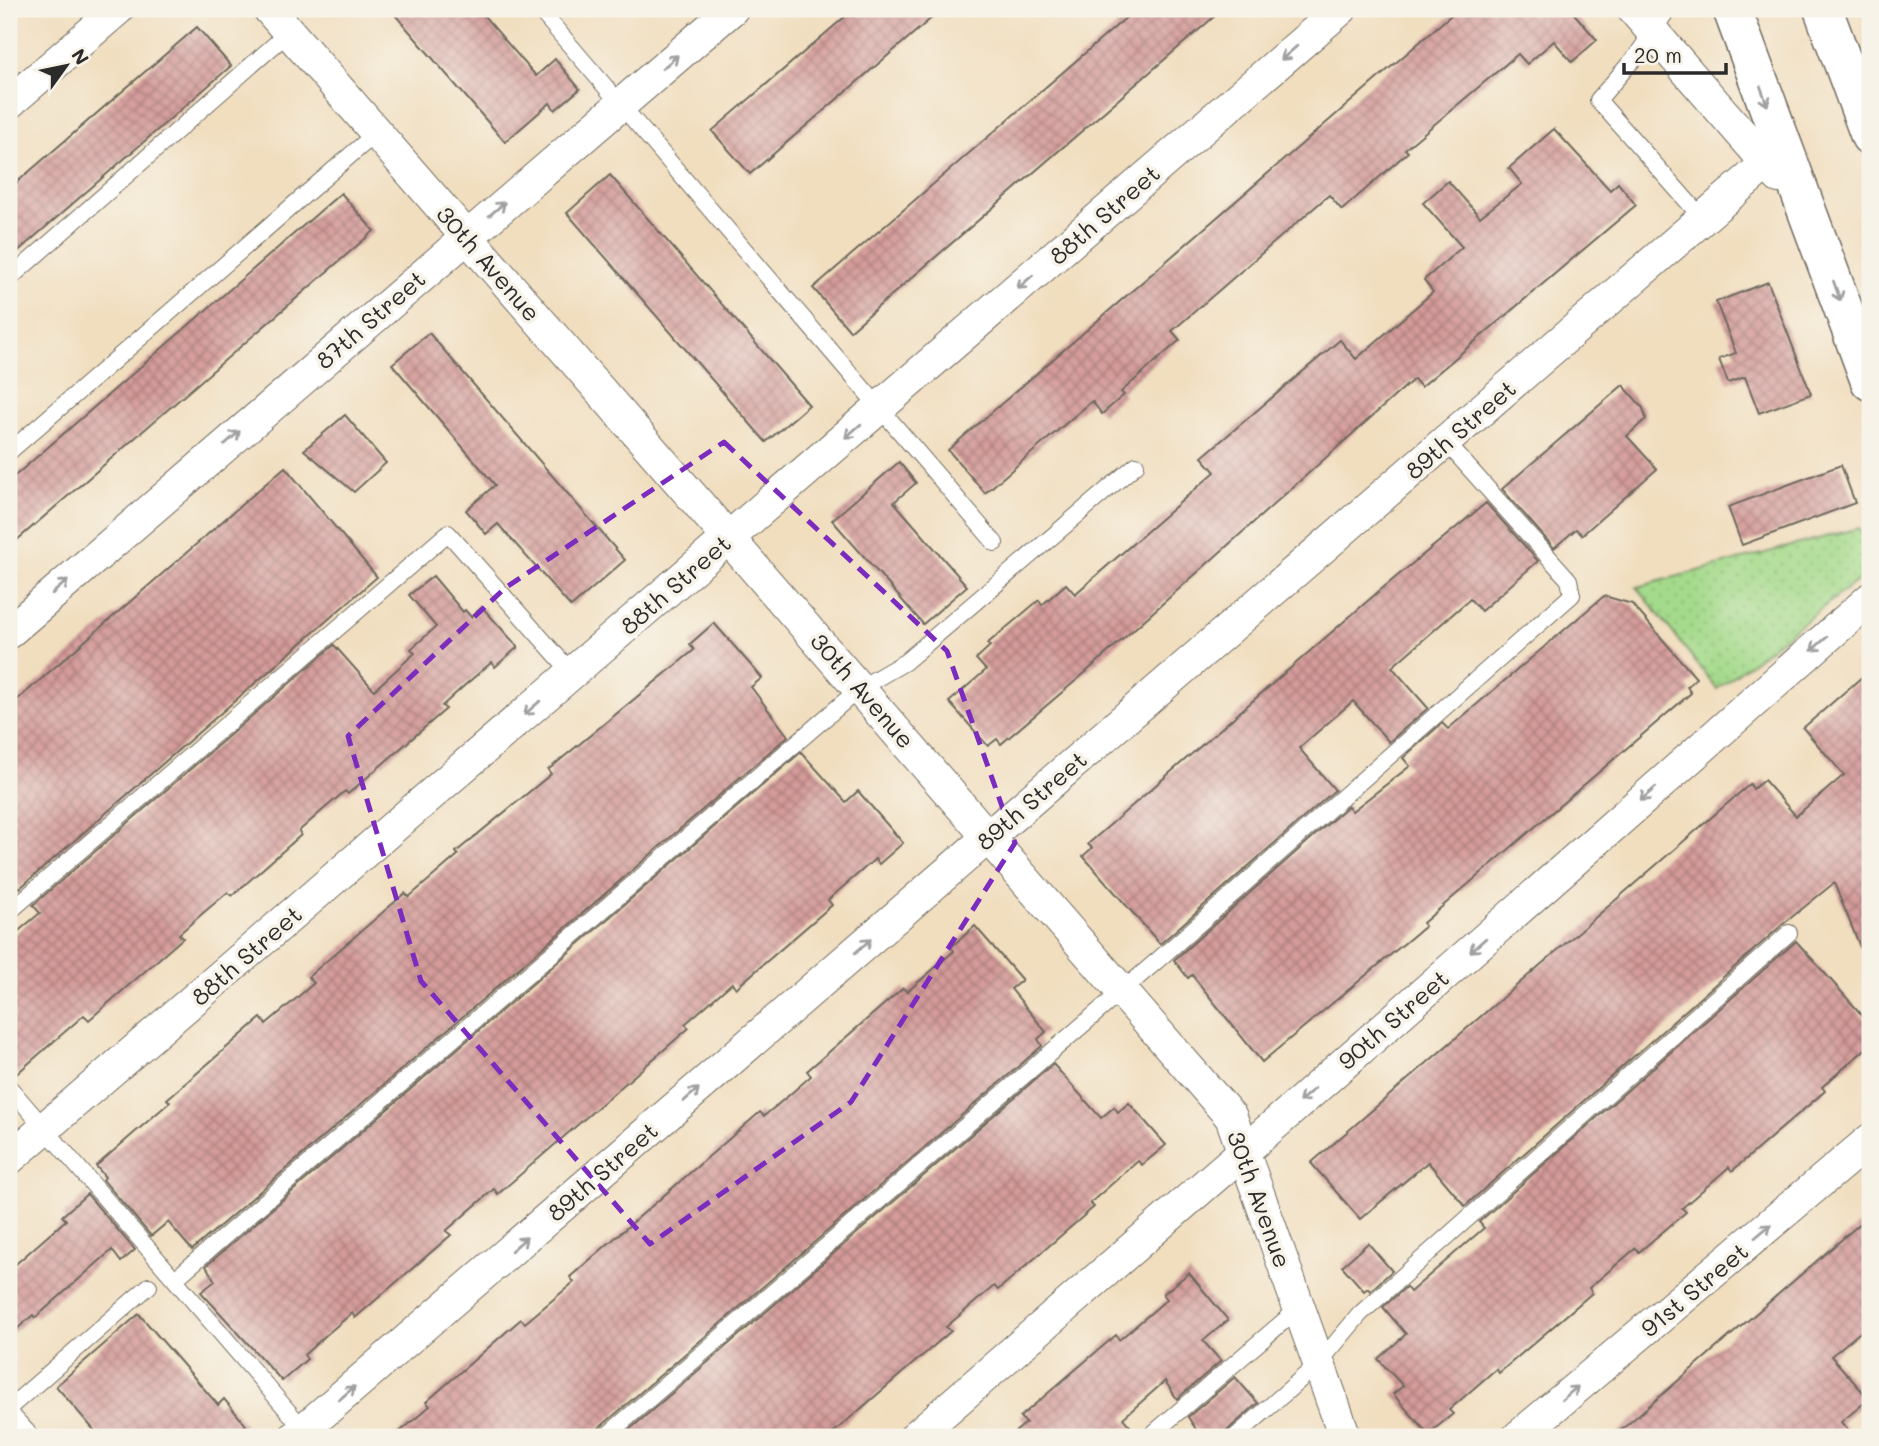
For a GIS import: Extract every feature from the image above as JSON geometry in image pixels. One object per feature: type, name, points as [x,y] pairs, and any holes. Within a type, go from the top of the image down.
[{"type":"main road","points":[[1732,9],[1870,381]]},
{"type":"main road","points":[[1823,9],[1870,136]]},
{"type":"street","points":[[9,103],[118,9]]},
{"type":"street","name":"87th Street","points":[[9,632],[732,9]]},
{"type":"street","name":"88th Street","points":[[9,1159],[1341,9]]},
{"type":"street","points":[[1651,16],[1806,210]]},
{"type":"street","name":"30th Avenue","points":[[279,20],[1124,990],[1231,1117],[1245,1150],[1345,1437]]},
{"type":"street","name":"89th Street","points":[[303,1435],[1767,163]]},
{"type":"street","name":"90th Street","points":[[915,1437],[1870,599]]},
{"type":"street","name":"91st Street","points":[[1518,1437],[1870,1140]]},
{"type":"street","points":[[9,1424],[21,1437]]},
{"type":"lane","points":[[539,9],[881,406],[995,543]]},
{"type":"lane","points":[[1651,16],[1637,55],[1598,100],[1703,219]]},
{"type":"lane","points":[[9,279],[279,20]]},
{"type":"lane","points":[[9,452],[376,133]]},
{"type":"lane","points":[[605,1437],[1124,990],[1572,595],[1569,579],[1445,441]]},
{"type":"lane","points":[[175,1279],[860,688],[905,662],[1136,465]]},
{"type":"lane","points":[[9,912],[448,533],[572,673]]},
{"type":"lane","points":[[1235,1437],[1318,1364],[1360,1314],[1789,933]]},
{"type":"lane","points":[[9,1087],[175,1279],[303,1435]]},
{"type":"lane","points":[[9,1408],[149,1286]]},
{"type":"lane","points":[[1149,1437],[1299,1308]]},
{"type":"highlighted area","points":[[724,442],[947,651],[1015,843],[851,1102],[650,1244],[421,981],[348,736],[505,588]]},
{"type":"green space","points":[[1859,528],[1870,549],[1870,571],[1717,689],[1637,587]]},
{"type":"building","points":[[390,9],[478,9],[536,76],[555,59],[580,89],[555,110],[550,103],[505,142]]},
{"type":"building","points":[[854,9],[942,9],[750,174],[712,131]]},
{"type":"building","points":[[1136,9],[1223,9],[850,331],[813,288]]},
{"type":"building","points":[[1458,9],[1570,9],[1597,40],[1572,62],[1554,41],[1527,64],[1518,54],[1405,149],[1408,152],[1342,210],[1329,195],[1172,331],[1180,340],[1121,392],[1124,395],[1102,414],[1092,401],[985,493],[948,450]]},
{"type":"building","points":[[197,27],[231,66],[9,259],[9,189]]},
{"type":"building","points":[[1554,129],[1610,190],[1618,183],[1636,205],[1421,387],[1414,379],[1086,672],[1001,744],[997,739],[988,746],[949,702],[986,670],[976,659],[990,646],[987,644],[1039,600],[1042,605],[1066,584],[1075,594],[1215,472],[1202,457],[1340,340],[1356,359],[1433,292],[1424,280],[1462,247],[1423,203],[1448,181],[1480,217],[1522,184],[1509,168]]},
{"type":"building","points":[[610,175],[809,405],[766,442],[567,213]]},
{"type":"building","points":[[341,193],[374,231],[9,547],[9,481]]},
{"type":"building","points":[[1768,282],[1811,394],[1759,413],[1745,377],[1728,383],[1719,359],[1736,353],[1716,302]]},
{"type":"building","points":[[429,333],[625,560],[571,607],[498,524],[486,534],[466,510],[495,485],[392,364]]},
{"type":"building","points":[[1623,385],[1643,408],[1646,419],[1627,436],[1657,469],[1582,535],[1576,529],[1554,548],[1502,489]]},
{"type":"building","points":[[345,415],[386,463],[354,492],[304,450]]},
{"type":"building","points":[[899,462],[916,483],[894,502],[967,586],[923,624],[832,520]]},
{"type":"building","points":[[1841,465],[1855,503],[1742,545],[1728,507]]},
{"type":"building","points":[[285,467],[377,577],[20,888],[9,874],[9,707]]},
{"type":"building","points":[[1486,503],[1538,561],[1481,611],[1470,599],[1392,667],[1428,708],[1389,742],[1353,701],[1299,748],[1335,790],[1160,944],[1083,856],[1092,848],[1088,844],[1378,592]]},
{"type":"building","points":[[433,576],[463,612],[465,610],[471,617],[482,607],[518,647],[495,667],[492,662],[465,685],[442,706],[446,709],[348,794],[345,791],[324,809],[299,831],[301,835],[232,896],[228,892],[203,913],[179,934],[183,938],[89,1020],[84,1015],[13,1077],[9,1077],[9,939],[40,913],[33,905],[334,645],[374,690],[415,653],[411,649],[436,627],[409,595]]},
{"type":"building","points":[[1604,596],[1632,604],[1696,678],[1687,687],[1691,693],[1423,923],[1425,926],[1262,1062],[1192,975],[1188,978],[1174,960],[1348,806],[1352,811],[1410,766],[1403,758],[1442,723],[1448,729]]},
{"type":"building","points":[[714,623],[762,678],[751,687],[788,736],[192,1250],[168,1222],[151,1236],[103,1180],[105,1177],[96,1166],[170,1102],[167,1099],[261,1018],[266,1024],[314,983],[308,977],[405,893],[409,897],[458,855],[456,852],[551,774],[548,770],[694,650],[690,644]]},
{"type":"building","points":[[1870,670],[1870,971],[1834,883],[1782,925],[1465,1206],[1428,1162],[1360,1219],[1311,1163],[1750,784],[1753,789],[1764,780],[1796,816],[1844,775],[1803,728]]},
{"type":"building","points":[[801,752],[846,802],[858,791],[903,843],[879,864],[875,859],[828,900],[832,905],[736,988],[732,983],[685,1024],[689,1028],[498,1194],[494,1189],[446,1231],[451,1235],[355,1318],[352,1313],[326,1335],[304,1355],[307,1359],[282,1381],[201,1292],[215,1281],[206,1266]]},
{"type":"building","points":[[975,926],[1022,980],[1011,989],[1046,1032],[1038,1039],[1042,1046],[598,1429],[595,1437],[394,1437],[430,1406],[426,1402],[521,1319],[525,1323],[574,1282],[570,1277],[760,1112],[764,1116],[788,1096],[811,1076],[807,1071],[903,988],[907,992],[954,951],[951,947]]},
{"type":"building","points":[[1796,941],[1870,1024],[1870,1045],[1822,1087],[1825,1091],[1732,1171],[1729,1167],[1682,1208],[1686,1212],[1639,1252],[1636,1248],[1589,1288],[1592,1293],[1499,1373],[1496,1369],[1449,1410],[1453,1414],[1428,1434],[1393,1394],[1403,1386],[1378,1359],[1406,1334],[1383,1307],[1406,1287],[1410,1292],[1484,1228],[1479,1222]]},
{"type":"building","points":[[1053,1064],[1101,1118],[1114,1107],[1118,1112],[1129,1103],[1166,1145],[1142,1165],[1138,1161],[1090,1203],[1094,1207],[998,1290],[994,1286],[946,1327],[951,1331],[828,1437],[621,1437]]},
{"type":"building","points":[[87,1194],[135,1250],[121,1262],[112,1250],[35,1318],[33,1315],[9,1336],[9,1270],[66,1220],[62,1216]]},
{"type":"building","points":[[1870,1215],[1870,1324],[1831,1356],[1869,1399],[1841,1422],[1854,1437],[1613,1437]]},
{"type":"building","points":[[1368,1243],[1392,1271],[1370,1291],[1368,1288],[1364,1291],[1342,1266]]},
{"type":"building","points":[[1189,1273],[1228,1320],[1203,1341],[1221,1361],[1177,1399],[1165,1381],[1123,1418],[1139,1437],[1009,1437],[1026,1423],[1020,1417],[1116,1335],[1119,1340],[1145,1318],[1167,1299],[1163,1294]]},
{"type":"building","points":[[139,1314],[218,1405],[224,1399],[246,1425],[231,1437],[100,1437],[56,1386]]},
{"type":"building","points":[[1235,1377],[1258,1403],[1220,1437],[1201,1437],[1188,1417]]}]
